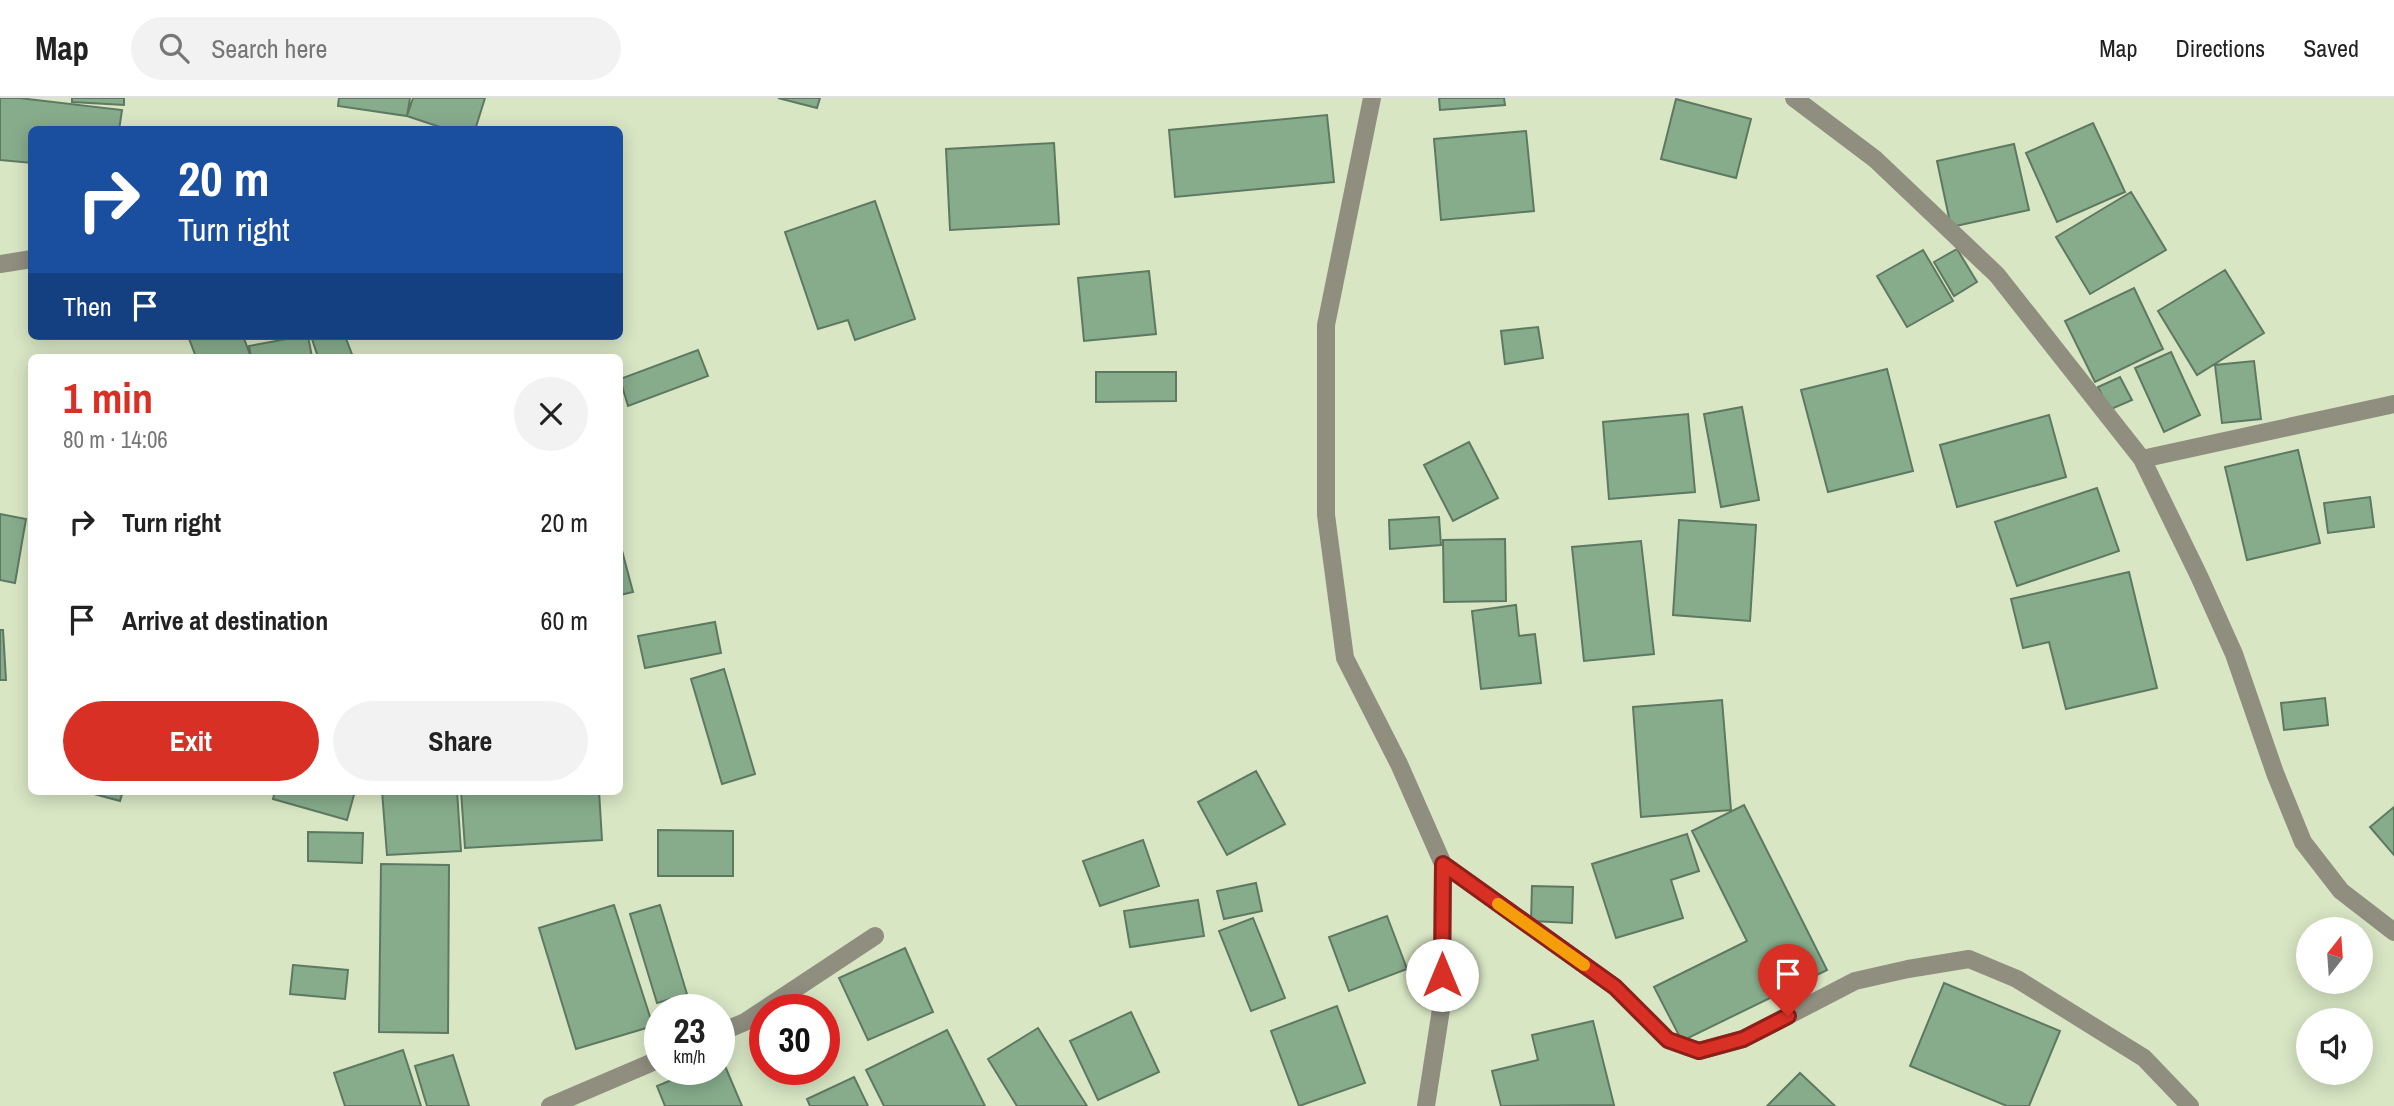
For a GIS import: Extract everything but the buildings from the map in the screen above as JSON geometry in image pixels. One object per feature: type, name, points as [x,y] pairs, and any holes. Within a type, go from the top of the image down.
[{"type":"street","points":[[1372,98],[1326,325],[1326,515],[1345,658],[1399,764],[1443,864],[1442,1003],[1430,1096],[1426,1106]]},
{"type":"street","points":[[1794,98],[1875,159],[1997,275],[2141,459],[2234,654],[2275,773],[2303,842],[2341,891],[2394,932]]},
{"type":"street","points":[[0,264],[28,260]]},
{"type":"street","points":[[2141,459],[2394,404]]},
{"type":"street","points":[[1443,864],[1615,987],[1668,1040],[1699,1051],[1743,1039],[1855,981],[1969,959],[2017,979],[2144,1058],[2190,1106]]},
{"type":"street","points":[[735,1026],[875,936]]},
{"type":"street","points":[[550,1106],[644,1066]]},
{"type":"slow traffic","points":[[1498,904],[1584,965]]},
{"type":"route","points":[[1442,975],[1443,864],[1615,987],[1668,1040],[1699,1051],[1743,1039],[1788,1016]]}]
